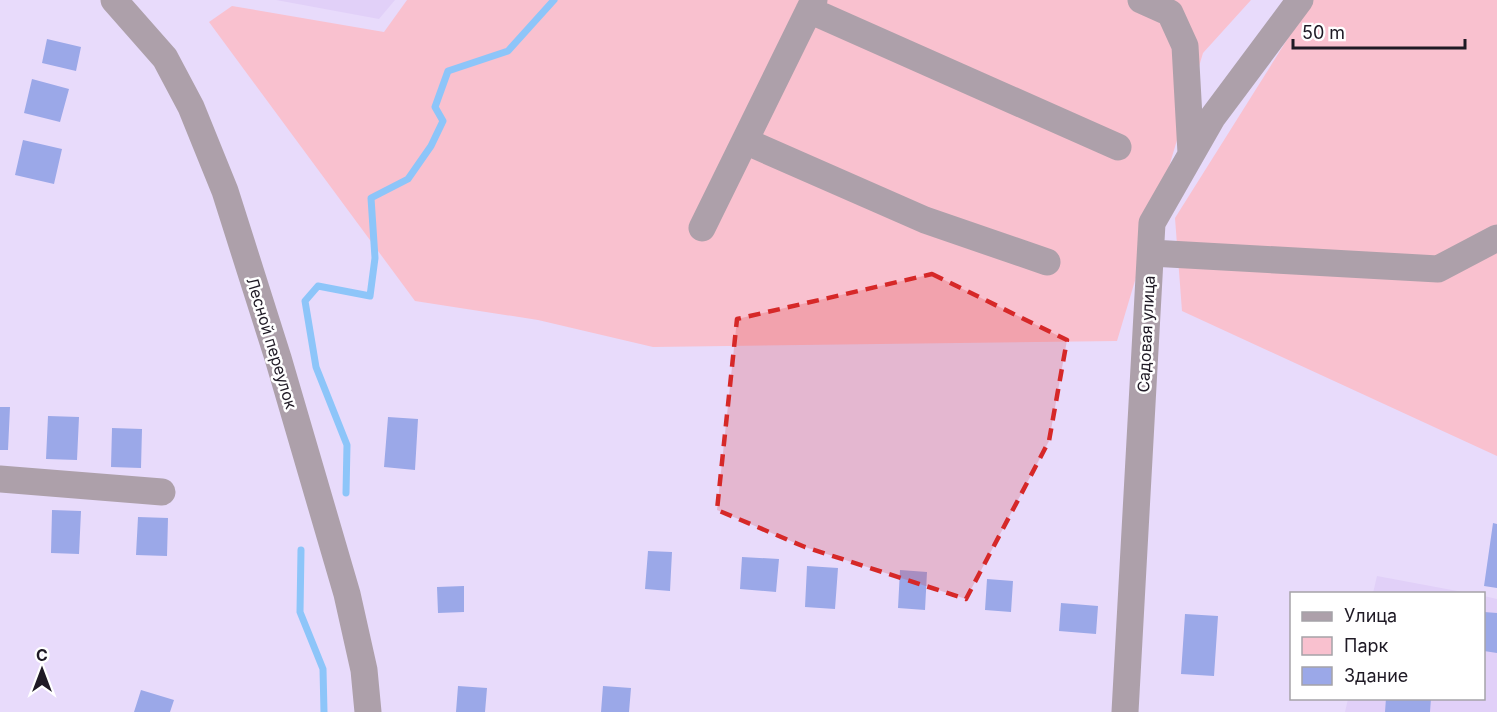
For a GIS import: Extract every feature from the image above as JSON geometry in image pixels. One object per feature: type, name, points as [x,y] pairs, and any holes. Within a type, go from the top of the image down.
[{"type":"street","name":"Лесной переулок","points":[[114,0],[165,58],[191,107],[225,191],[278,358],[347,594],[364,670],[368,712]]},
{"type":"street","points":[[1141,0],[1170,13],[1185,46],[1191,153]]},
{"type":"street","name":"Садовая улица","points":[[1125,712],[1152,223],[1212,117],[1300,0]]},
{"type":"street","points":[[702,228],[812,5],[1118,147]]},
{"type":"street","points":[[745,141],[925,220],[1047,262]]},
{"type":"street","points":[[1151,253],[1438,269],[1497,238]]},
{"type":"street","points":[[0,479],[162,492]]},
{"type":"highlighted area","points":[[932,274],[1067,340],[1049,441],[966,599],[805,547],[717,510],[737,319]]},
{"type":"shaded area","points":[[276,0],[395,0],[379,19]]},
{"type":"shaded area","points":[[1377,576],[1463,592],[1373,592]]},
{"type":"shaded area","points":[[1485,596],[1497,599],[1497,712],[1345,712],[1348,700],[1485,700]]},
{"type":"green space","points":[[407,0],[1251,0],[1203,53],[1117,341],[653,347],[538,320],[415,301],[209,22],[232,6],[384,32]]},
{"type":"green space","points":[[1312,0],[1497,0],[1497,456],[1182,311],[1175,218]]},
{"type":"building","points":[[47,39],[81,47],[76,71],[42,63]]},
{"type":"building","points":[[32,79],[69,89],[60,122],[24,113]]},
{"type":"building","points":[[23,140],[62,149],[54,184],[15,175]]},
{"type":"building","points":[[0,407],[10,407],[8,450],[0,450]]},
{"type":"building","points":[[48,416],[79,417],[77,460],[46,459]]},
{"type":"building","points":[[388,417],[418,419],[415,470],[384,467]]},
{"type":"building","points":[[112,428],[142,429],[141,468],[111,467]]},
{"type":"building","points":[[52,510],[81,511],[79,554],[51,553]]},
{"type":"building","points":[[138,517],[168,518],[167,556],[136,555]]},
{"type":"building","points":[[1493,523],[1497,524],[1497,588],[1484,586]]},
{"type":"building","points":[[648,551],[672,552],[670,591],[645,589]]},
{"type":"building","points":[[742,557],[779,559],[776,592],[740,589]]},
{"type":"building","points":[[807,566],[838,568],[835,609],[805,607]]},
{"type":"building","points":[[900,570],[927,572],[925,610],[898,608]]},
{"type":"building","points":[[987,579],[1013,581],[1011,612],[985,610]]},
{"type":"building","points":[[464,586],[464,612],[438,613],[437,587]]},
{"type":"building","points":[[1061,603],[1098,606],[1096,634],[1059,631]]},
{"type":"building","points":[[1485,612],[1497,613],[1497,653],[1485,651]]},
{"type":"building","points":[[1185,614],[1218,616],[1214,676],[1181,674]]},
{"type":"building","points":[[458,686],[487,688],[485,712],[456,712]]},
{"type":"building","points":[[603,686],[631,688],[629,712],[601,712]]},
{"type":"building","points":[[141,690],[174,700],[170,712],[134,712]]},
{"type":"building","points":[[1386,700],[1431,700],[1430,712],[1385,712]]},
{"type":"waterway","points":[[346,493],[347,445],[316,367],[305,301],[318,286],[370,296],[375,258],[371,198],[408,179],[431,146],[443,121],[435,107],[448,71],[508,51],[554,0]]},
{"type":"waterway","points":[[301,550],[300,612],[323,669],[324,712]]}]
